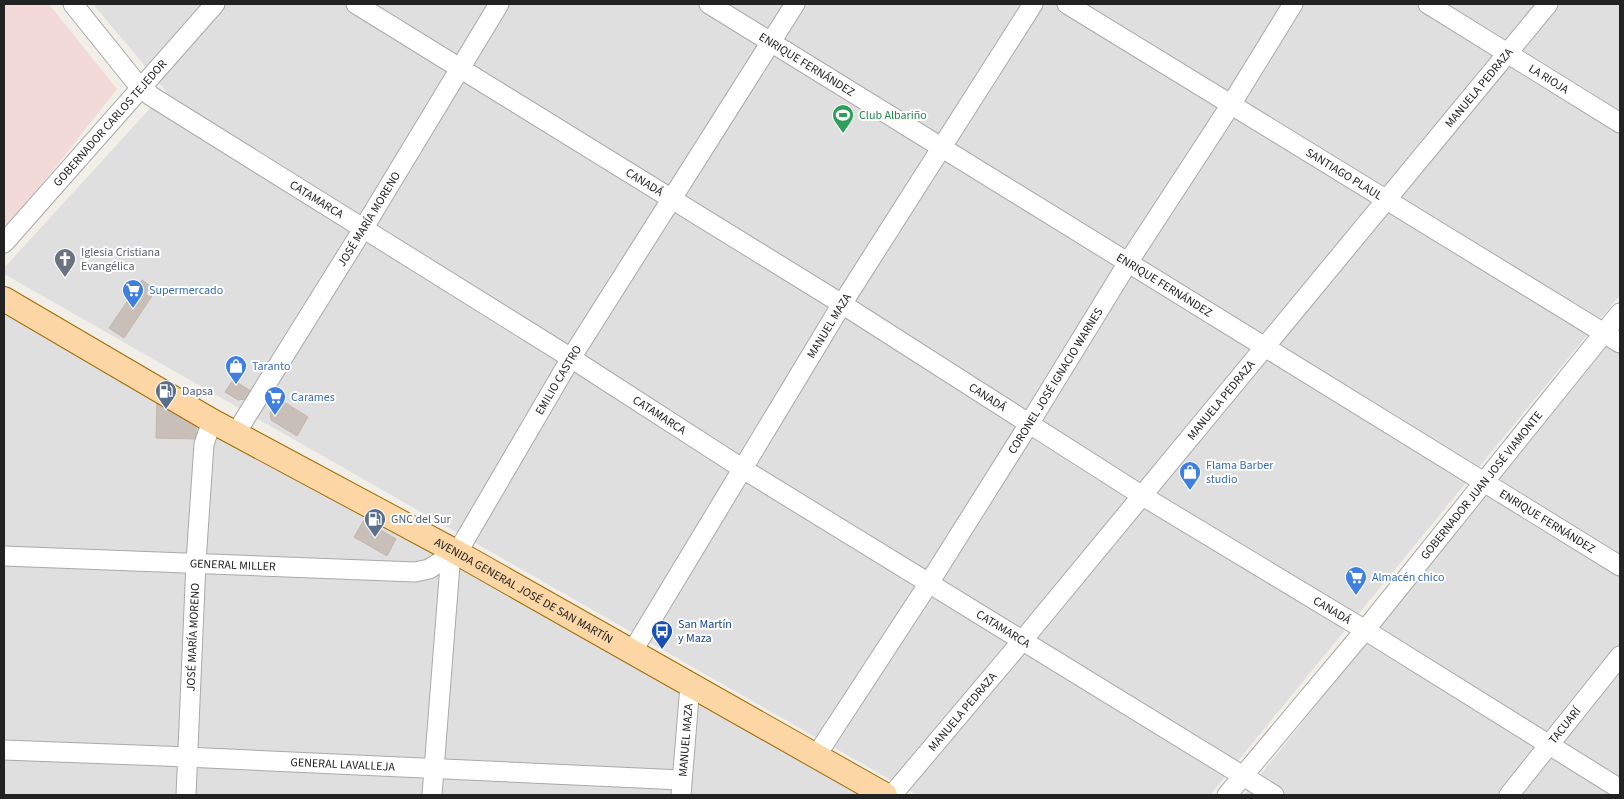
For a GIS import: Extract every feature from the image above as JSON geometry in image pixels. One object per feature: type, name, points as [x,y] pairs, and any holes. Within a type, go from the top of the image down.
[{"type":"main road","name":"AVENIDA GENERAL JOSÉ DE SAN MARTÍN","points":[[4,300],[212,420],[456,552],[885,795]]},
{"type":"street","name":"CATAMARCA","points":[[73,4],[141,88],[151,96],[571,358],[743,469],[1274,795]]},
{"type":"street","name":"GOBERNADOR CARLOS TEJEDOR","points":[[4,243],[215,4]]},
{"type":"street","name":"CANADÁ","points":[[356,4],[842,304],[1141,496],[1365,630],[1548,746],[1620,789]]},
{"type":"street","name":"JOSÉ MARÍA MORENO","points":[[236,433],[500,4]]},
{"type":"street","name":"ENRIQUE FERNÁNDEZ","points":[[709,4],[1620,566]]},
{"type":"street","name":"EMILIO CASTRO","points":[[432,795],[450,565],[571,358],[796,4]]},
{"type":"street","name":"MANUEL MAZA","points":[[632,652],[842,304],[1033,4]]},
{"type":"street","name":"SANTIAGO PLAUL","points":[[1067,4],[1232,103],[1620,343]]},
{"type":"street","name":"CORONEL JOSÉ IGNACIO WARNES","points":[[816,756],[929,583],[1129,262],[1232,103],[1293,4]]},
{"type":"street","name":"LA RIOJA","points":[[1428,4],[1620,123]]},
{"type":"street","name":"MANUELA PEDRAZA","points":[[892,795],[1022,641],[1548,4]]},
{"type":"street","name":"GOBERNADOR JUAN JOSÉ VIAMONTE","points":[[1226,795],[1365,630],[1620,313]]},
{"type":"street","name":"JOSÉ MARÍA MORENO","points":[[186,795],[196,562],[204,444],[212,420]]},
{"type":"street","name":"GENERAL MILLER","points":[[4,556],[415,572],[428,569],[456,552]]},
{"type":"street","name":"TACUARÍ","points":[[1509,795],[1620,656]]},
{"type":"street","name":"MANUEL MAZA","points":[[682,788],[690,685]]},
{"type":"street","name":"GENERAL LAVALLEJA","points":[[4,750],[434,769],[682,788]]},
{"type":"shaded area","points":[[4,4],[49,4],[117,89],[4,232]]},
{"type":"shaded area","points":[[93,4],[1620,4],[1620,295],[1210,795],[917,795],[4,274],[4,268],[166,91]]},
{"type":"shaded area","points":[[4,311],[876,795],[4,795]]},
{"type":"shaded area","points":[[1620,327],[1620,795],[1244,795]]},
{"type":"building","name":"Supermercado","points":[[142,280],[156,290],[124,338],[109,328]]},
{"type":"building","name":"Taranto","points":[[233,380],[251,391],[246,399],[238,400],[225,392]]},
{"type":"building","name":"Dapsa","points":[[157,399],[196,420],[196,439],[156,438]]},
{"type":"building","points":[[279,399],[308,417],[297,436],[271,420],[270,413]]},
{"type":"building","name":"GNC del Sur","points":[[364,520],[396,539],[387,556],[354,537]]},
{"type":"place","name":"Club Albariño","points":[[843,134]]},
{"type":"place","name":"Iglesia Cristiana Evangélica","points":[[65,278]]},
{"type":"place","name":"Supermercado","points":[[133,309]]},
{"type":"place","name":"Taranto","points":[[236,385]]},
{"type":"place","name":"Dapsa","points":[[166,410]]},
{"type":"place","name":"Carames","points":[[275,416]]},
{"type":"place","name":"Flama Barber studio","points":[[1190,491]]},
{"type":"place","name":"GNC del Sur","points":[[375,538]]},
{"type":"place","name":"Almacén chico","points":[[1356,596]]},
{"type":"place","name":"San Martín y Maza","points":[[662,650]]}]
